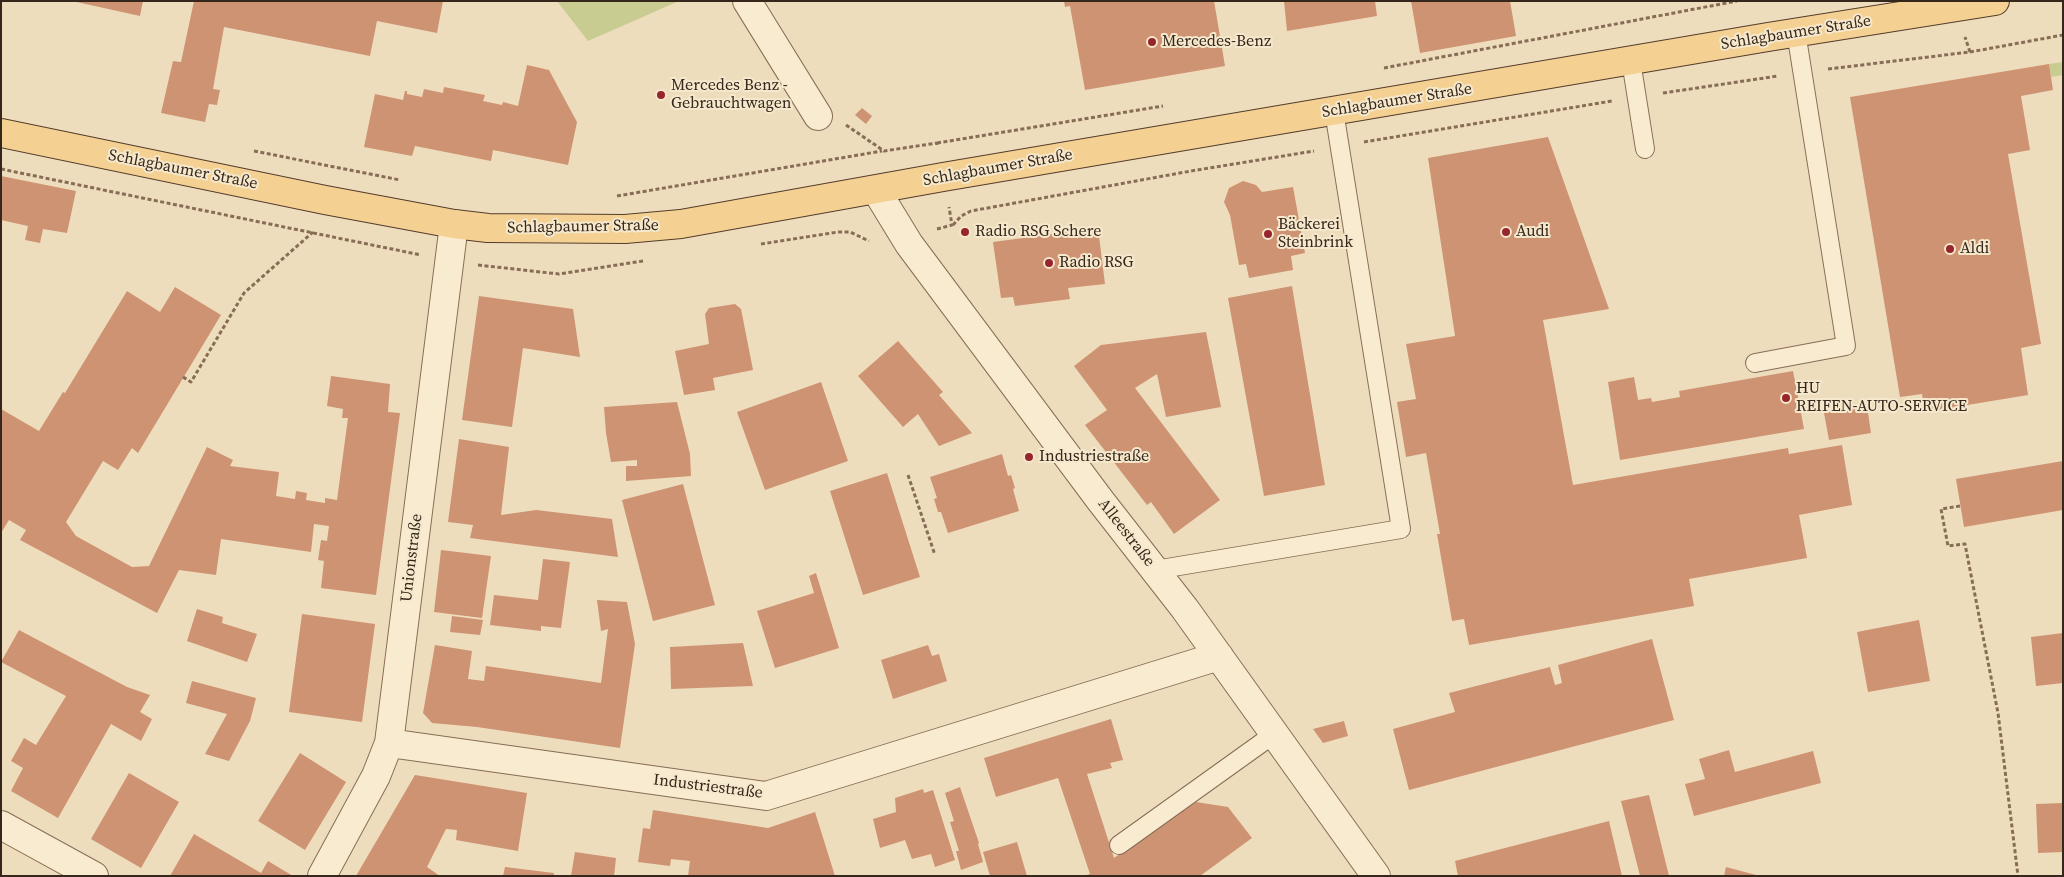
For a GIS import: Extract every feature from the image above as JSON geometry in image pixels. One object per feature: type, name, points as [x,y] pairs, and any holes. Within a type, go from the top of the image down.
[{"type":"main road","name":"Schlagbaumer Straße","points":[[1,133],[325,200],[454,224],[488,228],[625,229],[681,224],[943,177],[1796,32],[1994,1]]},
{"type":"street","points":[[747,1],[818,116]]},
{"type":"street","name":"Alleestraße","points":[[876,190],[909,244],[1100,500],[1155,570],[1376,876]]},
{"type":"street","name":"Unionstraße","points":[[322,876],[376,776],[389,743],[454,224]]},
{"type":"street","name":"Industriestraße","points":[[389,743],[766,796],[1218,656]]},
{"type":"street","points":[[1,825],[94,876]]},
{"type":"lane","points":[[1755,363],[1846,346],[1804,72],[1796,32]]},
{"type":"lane","points":[[1630,61],[1645,149]]},
{"type":"lane","points":[[1155,570],[1400,529],[1334,111]]},
{"type":"lane","points":[[1119,845],[1274,734]]},
{"type":"path","points":[[1377,70],[1737,1]]},
{"type":"path","points":[[1954,8],[1970,52]]},
{"type":"path","points":[[952,225],[961,216],[971,211],[1191,171],[1636,97],[1804,72],[1970,52],[2063,35]]},
{"type":"path","points":[[609,197],[1172,104]]},
{"type":"path","points":[[844,123],[884,151]]},
{"type":"path","points":[[937,143],[943,177]]},
{"type":"path","points":[[244,149],[409,182]]},
{"type":"path","points":[[183,377],[192,382],[244,293],[314,232]]},
{"type":"path","points":[[908,476],[936,555]]},
{"type":"path","points":[[1960,506],[1941,509],[1948,546],[1965,544],[1998,713],[2018,876]]},
{"type":"green space","points":[[557,1],[679,1],[588,41]]},
{"type":"green space","points":[[2063,62],[2063,75],[2051,77],[2049,64]]},
{"type":"building","points":[[72,1],[143,1],[140,16]]},
{"type":"building","points":[[194,1],[443,1],[437,33],[377,21],[370,56],[224,27],[213,89],[220,90],[217,105],[209,104],[205,122],[161,113],[173,61],[181,62]]},
{"type":"building","points":[[1064,1],[1214,1],[1225,66],[1085,90],[1070,6],[1065,7]]},
{"type":"building","points":[[1284,1],[1375,1],[1377,16],[1287,31]]},
{"type":"building","points":[[1411,1],[1510,1],[1516,36],[1420,53]]},
{"type":"building","name":"Aldi","points":[[2049,64],[2053,90],[2021,96],[2030,150],[2008,154],[2041,344],[2021,348],[2028,395],[1925,412],[1922,394],[1900,397],[1850,97]]},
{"type":"building","points":[[527,65],[549,70],[577,122],[568,165],[493,150],[491,161],[415,146],[412,156],[364,147],[375,94],[403,100],[405,91],[407,91],[407,94],[422,97],[424,89],[443,93],[444,87],[485,95],[483,101],[502,105],[503,102],[518,106]]},
{"type":"building","points":[[862,108],[872,116],[866,124],[855,115]]},
{"type":"building","points":[[1548,137],[1609,309],[1543,320],[1573,485],[1788,448],[1789,454],[1842,445],[1852,505],[1799,515],[1807,558],[1689,579],[1694,606],[1469,645],[1464,619],[1452,621],[1437,534],[1440,534],[1426,453],[1406,457],[1397,402],[1416,399],[1406,344],[1455,336],[1428,158]]},
{"type":"building","points":[[1,176],[76,191],[67,233],[43,229],[40,243],[25,240],[28,226],[1,220]]},
{"type":"building","name":"Bäckerei Steinbrink","points":[[1243,181],[1256,185],[1262,192],[1293,187],[1305,253],[1291,256],[1293,270],[1249,278],[1246,264],[1239,265],[1230,215],[1224,202],[1229,188]]},
{"type":"building","name":"Radio RSG","points":[[1098,228],[1105,284],[1068,288],[1070,299],[1015,306],[1013,297],[1001,298],[993,242]]},
{"type":"building","points":[[1292,286],[1325,485],[1264,496],[1228,298]]},
{"type":"building","points":[[175,287],[221,315],[138,453],[132,448],[118,470],[103,461],[66,522],[76,536],[132,567],[149,566],[207,447],[233,460],[230,466],[279,472],[276,496],[295,499],[296,491],[307,493],[306,500],[325,503],[325,498],[337,500],[348,418],[342,418],[343,409],[327,406],[331,376],[390,384],[388,412],[400,413],[376,595],[321,588],[324,561],[318,560],[321,540],[327,541],[329,526],[314,524],[311,552],[221,539],[216,575],[179,570],[157,613],[20,540],[26,530],[9,520],[1,533],[1,409],[39,431],[63,392],[65,393],[127,291],[160,312]]},
{"type":"building","points":[[479,296],[573,309],[580,357],[523,348],[512,427],[462,420]]},
{"type":"building","points":[[735,304],[741,309],[753,370],[713,378],[715,390],[684,395],[675,351],[709,344],[705,314],[709,308]]},
{"type":"building","points":[[1206,332],[1221,407],[1166,417],[1157,374],[1135,388],[1220,500],[1174,534],[1151,502],[1147,505],[1085,425],[1107,410],[1074,366],[1101,345]]},
{"type":"building","points":[[898,341],[943,392],[939,395],[972,433],[939,446],[918,414],[903,427],[858,376]]},
{"type":"building","points":[[1793,371],[1804,429],[1620,460],[1608,382],[1634,377],[1638,400],[1651,398],[1652,402],[1680,397],[1679,391]]},
{"type":"building","points":[[821,382],[848,461],[765,490],[737,412]]},
{"type":"building","points":[[677,402],[690,454],[691,476],[626,481],[626,466],[637,466],[637,460],[611,462],[604,407]]},
{"type":"building","points":[[1867,406],[1871,433],[1829,440],[1824,413]]},
{"type":"building","points":[[459,439],[509,447],[501,515],[536,510],[612,519],[618,557],[470,538],[473,525],[448,522]]},
{"type":"building","points":[[1002,454],[1008,476],[1011,475],[1015,488],[1013,489],[1019,511],[948,533],[941,512],[938,512],[934,499],[937,498],[930,477]]},
{"type":"building","points":[[2063,461],[2063,510],[1964,527],[1956,479]]},
{"type":"building","points":[[887,473],[920,577],[863,595],[830,491]]},
{"type":"building","points":[[683,484],[715,605],[653,621],[622,500]]},
{"type":"building","points":[[441,550],[491,556],[482,618],[434,612]]},
{"type":"building","points":[[543,559],[570,562],[561,628],[541,626],[541,631],[490,625],[494,595],[538,600]]},
{"type":"building","points":[[816,573],[839,648],[775,668],[757,611],[814,593],[809,576]]},
{"type":"building","points":[[597,600],[627,602],[635,644],[620,748],[477,727],[432,723],[423,713],[435,645],[472,651],[468,679],[484,681],[486,666],[601,683],[608,629],[601,631]]},
{"type":"building","points":[[197,609],[223,617],[222,623],[257,634],[247,662],[187,641]]},
{"type":"building","points":[[302,614],[375,624],[362,722],[289,712]]},
{"type":"building","points":[[452,616],[483,620],[480,635],[450,632]]},
{"type":"building","points":[[1919,620],[1930,681],[1868,692],[1857,632]]},
{"type":"building","points":[[19,630],[127,687],[150,695],[140,712],[152,719],[141,741],[111,724],[58,818],[11,791],[23,768],[11,761],[24,738],[36,745],[66,696],[1,662]]},
{"type":"building","points":[[2063,633],[2063,683],[2036,686],[2031,637]]},
{"type":"building","points":[[1652,639],[1674,720],[1409,790],[1393,729],[1455,712],[1449,693],[1550,667],[1555,685],[1562,683],[1558,665]]},
{"type":"building","points":[[743,643],[753,686],[671,689],[670,647]]},
{"type":"building","points":[[928,645],[932,656],[939,654],[947,681],[893,699],[881,660]]},
{"type":"building","points":[[192,681],[256,698],[250,721],[229,761],[205,754],[227,714],[186,703]]},
{"type":"building","points":[[1111,719],[1123,760],[1110,763],[1112,768],[1087,774],[1114,858],[1196,802],[1228,807],[1252,838],[1200,876],[1083,876],[1090,874],[1058,778],[996,797],[984,758]]},
{"type":"building","points":[[1344,721],[1348,736],[1323,743],[1313,729]]},
{"type":"building","points":[[1729,750],[1735,772],[1813,751],[1821,783],[1694,816],[1685,784],[1705,779],[1699,759]]},
{"type":"building","points":[[300,753],[346,782],[305,850],[258,821]]},
{"type":"building","points":[[129,773],[179,802],[141,868],[91,839]]},
{"type":"building","points":[[415,775],[527,793],[518,851],[456,840],[457,830],[446,829],[427,867],[440,876],[356,876]]},
{"type":"building","points":[[960,787],[979,843],[983,862],[961,870],[956,851],[959,851],[950,822],[954,821],[945,793]]},
{"type":"building","points":[[923,789],[924,793],[933,790],[955,860],[935,867],[931,854],[912,859],[905,840],[880,848],[873,819],[896,812],[895,798]]},
{"type":"building","points":[[1649,795],[1669,876],[1640,876],[1621,801]]},
{"type":"building","points":[[2063,803],[2063,852],[2038,853],[2036,804]]},
{"type":"building","points":[[653,810],[768,828],[815,812],[835,876],[688,876],[690,861],[671,859],[670,866],[638,862],[643,828],[650,829]]},
{"type":"building","points":[[1609,821],[1622,876],[1458,876],[1455,861]]},
{"type":"building","points":[[194,834],[261,873],[268,861],[293,876],[170,876]]},
{"type":"building","points":[[1017,842],[1027,876],[990,876],[983,852]]},
{"type":"building","points":[[575,852],[616,858],[614,876],[571,876]]},
{"type":"building","points":[[505,867],[554,873],[554,876],[503,876]]},
{"type":"building","points":[[1726,867],[1756,875],[1756,876],[1724,876]]},
{"type":"place","name":"Mercedes-Benz","points":[[1152,42]]},
{"type":"place","name":"Mercedes Benz - Gebrauchtwagen","points":[[661,95]]},
{"type":"place","name":"Radio RSG Schere","points":[[965,232]]},
{"type":"place","name":"Audi","points":[[1506,232]]},
{"type":"place","name":"Bäckerei Steinbrink","points":[[1268,234]]},
{"type":"place","name":"Aldi","points":[[1950,249]]},
{"type":"place","name":"Radio RSG","points":[[1049,263]]},
{"type":"place","name":"HU REIFEN-AUTO-SERVICE","points":[[1786,398]]},
{"type":"place","name":"Industriestraße","points":[[1029,457]]}]
